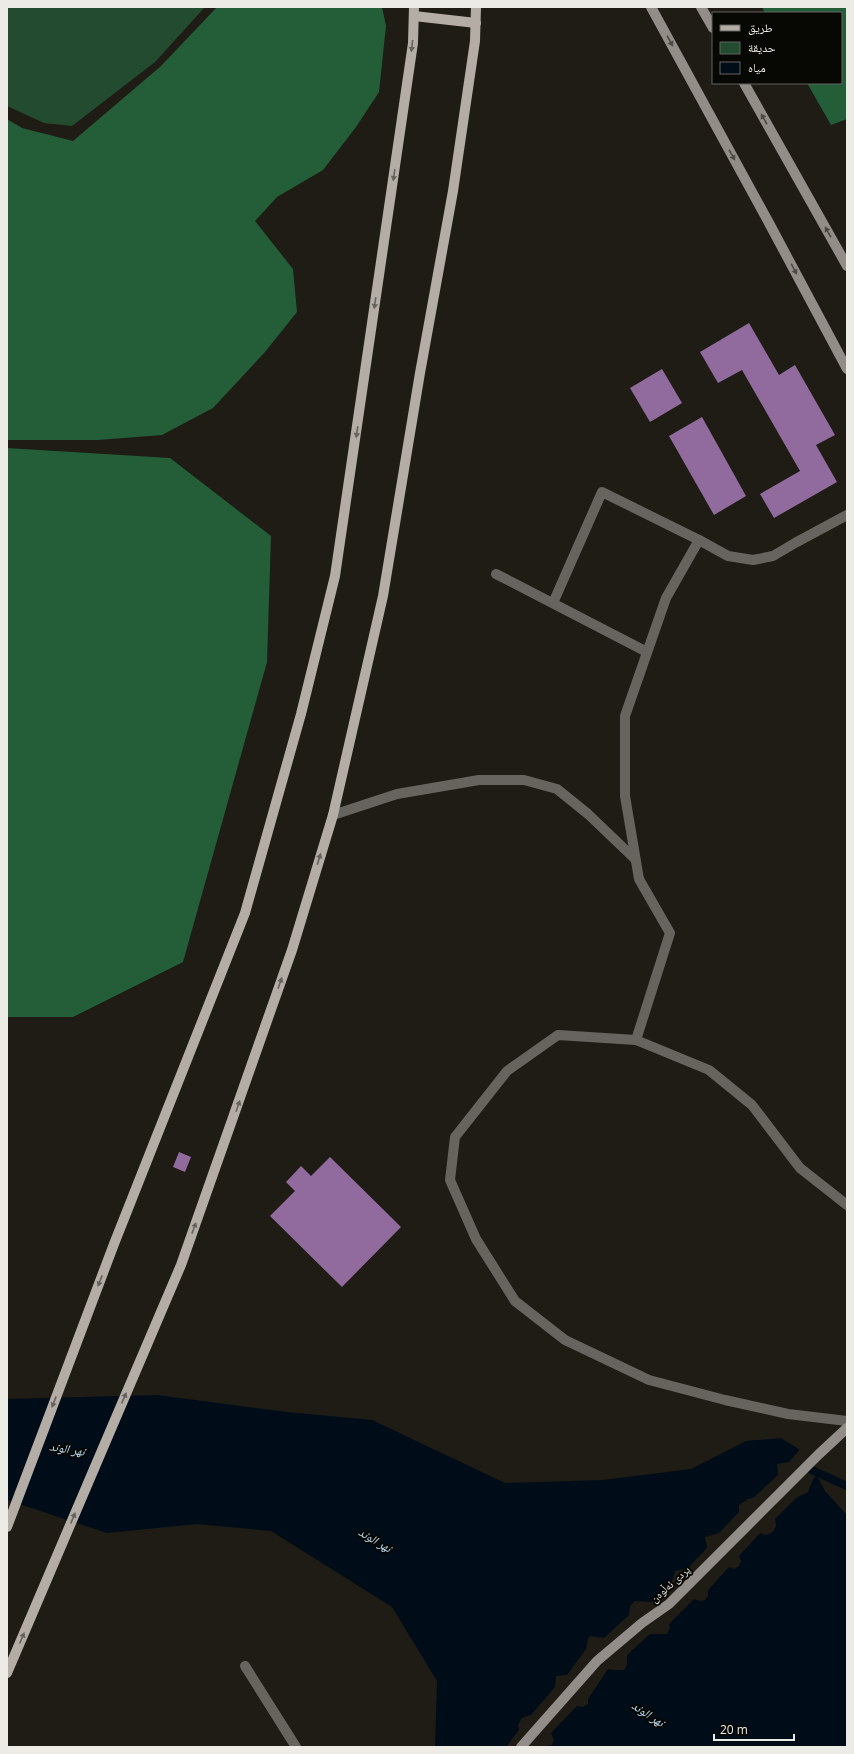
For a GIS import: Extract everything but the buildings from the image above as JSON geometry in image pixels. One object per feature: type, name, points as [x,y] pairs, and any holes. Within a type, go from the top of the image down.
[{"type":"main road","points":[[7,1673],[181,1265],[292,950],[333,815],[383,596],[420,373],[453,191],[476,41],[476,7]]},
{"type":"main road","points":[[7,1527],[114,1244],[245,913],[301,714],[335,576],[412,51],[414,11],[476,23]]},
{"type":"street","points":[[651,7],[847,369]]},
{"type":"street","points":[[701,7],[712,26]]},
{"type":"street","points":[[745,84],[847,266]]},
{"type":"street","points":[[553,603],[602,492],[728,556],[753,560],[773,556],[847,515]]},
{"type":"street","points":[[636,1040],[670,933],[639,879],[625,796],[625,716],[666,598],[699,540]]},
{"type":"street","points":[[496,574],[647,652]]},
{"type":"street","points":[[333,815],[404,793],[479,780],[524,780],[557,789],[588,814],[635,859]]},
{"type":"street","points":[[847,1205],[800,1168],[752,1105],[709,1070],[636,1040],[558,1035],[507,1072],[455,1136],[450,1180],[476,1239],[515,1301],[565,1340],[649,1380],[725,1400],[788,1414],[847,1420]]},
{"type":"street","name":"پردی ئەڵوەن","points":[[521,1747],[597,1661],[642,1623],[669,1604],[847,1428]]},
{"type":"street","points":[[245,1666],[296,1747]]},
{"type":"green space","points":[[7,7],[205,7],[155,62],[72,126],[44,123],[7,106]]},
{"type":"green space","points":[[217,7],[382,7],[386,26],[379,92],[356,127],[323,170],[277,197],[255,221],[293,269],[297,312],[265,352],[213,408],[162,435],[98,440],[7,440],[7,119],[22,128],[73,141],[161,66]]},
{"type":"green space","points":[[762,7],[847,7],[847,119],[831,125],[808,84],[842,84],[842,12],[764,12]]},
{"type":"green space","points":[[7,448],[170,458],[271,536],[267,662],[183,962],[73,1017],[7,1017]]},
{"type":"water","name":"نهر الوند","points":[[157,1395],[287,1412],[372,1420],[505,1483],[603,1480],[691,1469],[746,1441],[781,1438],[805,1453],[825,1491],[847,1515],[847,1747],[435,1747],[437,1681],[392,1607],[271,1531],[197,1524],[107,1533],[7,1500],[7,1399]]},
{"type":"pier","points":[[801,1448],[806,1452],[818,1474],[813,1479],[808,1492],[796,1498],[775,1519],[776,1526],[773,1532],[766,1535],[760,1533],[739,1556],[741,1561],[739,1566],[734,1569],[729,1567],[708,1590],[708,1596],[705,1600],[700,1601],[694,1599],[669,1624],[670,1628],[667,1634],[650,1634],[627,1655],[627,1665],[624,1670],[608,1669],[588,1699],[588,1704],[583,1707],[577,1706],[551,1733],[554,1740],[552,1745],[540,1747],[506,1747],[519,1730],[518,1725],[522,1718],[531,1715],[555,1687],[556,1676],[567,1675],[586,1649],[590,1636],[604,1638],[629,1615],[630,1606],[635,1601],[651,1602],[673,1579],[675,1571],[688,1568],[707,1548],[705,1537],[719,1533],[739,1512],[739,1505],[748,1499],[753,1498],[778,1475],[777,1464],[789,1462]]},
{"type":"waterway","points":[[805,1467],[847,1486]]}]
